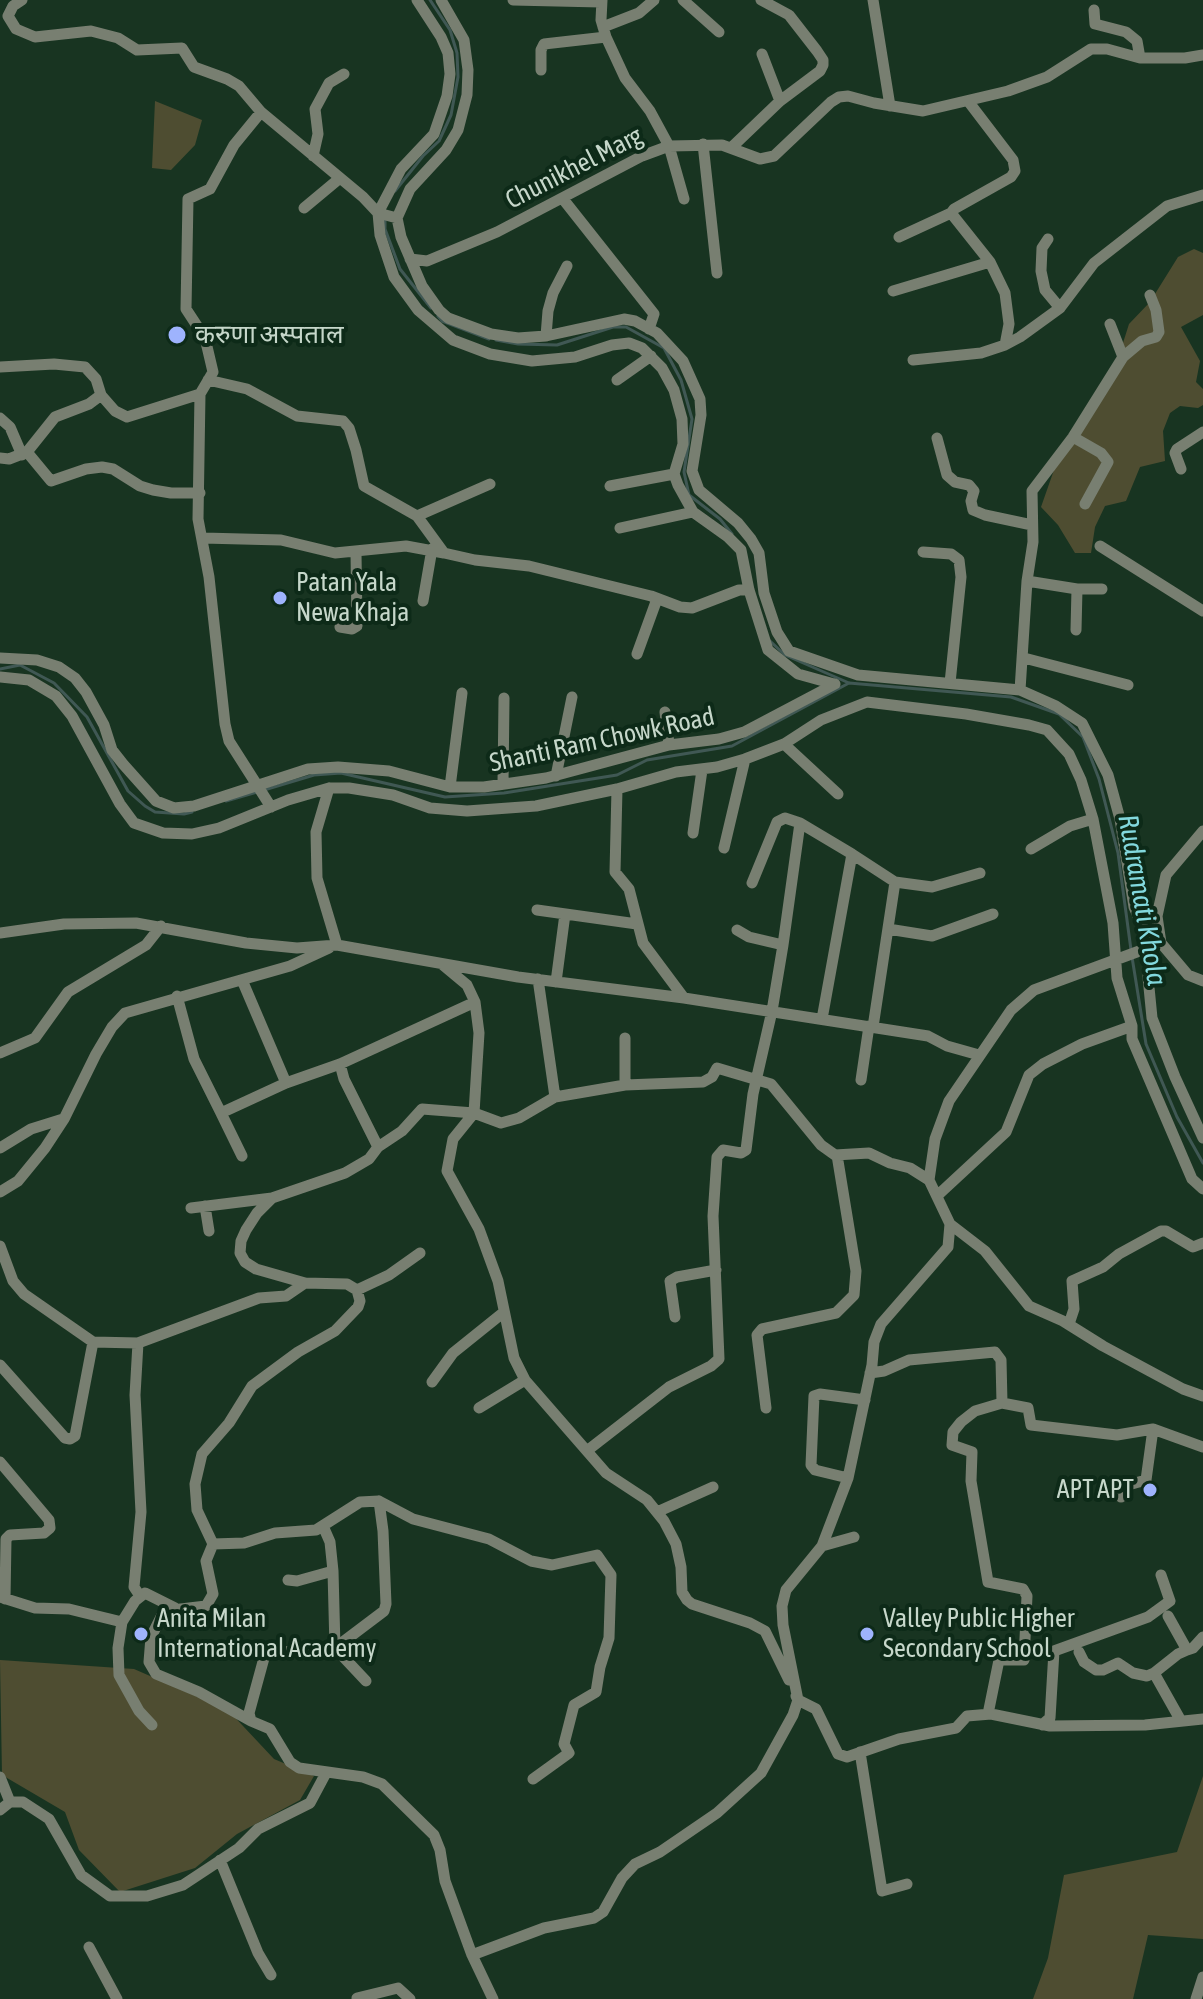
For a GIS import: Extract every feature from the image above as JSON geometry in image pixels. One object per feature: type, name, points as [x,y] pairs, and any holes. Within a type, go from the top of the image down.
[{"type":"street","points":[[22,0],[13,6],[8,16],[16,29],[35,37],[91,31],[118,38],[137,50],[182,48],[194,67],[239,86],[261,112],[387,215],[401,237],[422,286],[448,318],[491,334],[518,338],[546,336],[624,319],[649,329],[672,346],[683,361],[700,399],[701,415],[692,471],[699,490],[738,523],[759,553],[764,593],[782,642],[789,651],[858,675],[1020,690],[1056,706],[1082,723],[1108,775],[1120,819],[1134,907],[1152,947],[1188,975],[1198,979],[1203,966]]},
{"type":"street","points":[[417,0],[434,24],[448,53],[450,74],[447,96],[434,134],[401,169],[380,235],[394,277],[418,310],[453,340],[490,354],[532,361],[575,357],[629,343],[651,356],[674,390],[682,419],[683,444],[674,474],[693,512],[741,550],[749,590],[768,650],[798,674],[834,684]]},
{"type":"street","points":[[387,215],[446,150],[458,130],[467,95],[464,40],[441,0]]},
{"type":"street","points":[[513,0],[602,1],[604,32],[625,78],[650,111],[669,146],[684,199]]},
{"type":"street","points":[[541,70],[544,44],[604,32],[639,13],[654,0]]},
{"type":"street","points":[[683,0],[719,32]]},
{"type":"street","points":[[732,147],[780,101],[820,71],[823,60],[789,15],[761,0]]},
{"type":"street","points":[[873,0],[890,106]]},
{"type":"street","points":[[1094,10],[1095,24],[1126,32],[1137,41],[1140,58]]},
{"type":"street","name":"Chunikhel Marg","points":[[410,259],[427,261],[497,232],[642,156],[669,146],[703,144],[732,147],[760,159],[774,156],[839,97],[848,96],[923,111],[1008,91],[1047,77],[1091,49],[1107,49],[1140,58],[1203,55]]},
{"type":"street","points":[[762,54],[780,101]]},
{"type":"street","points":[[313,156],[318,134],[315,109],[329,83],[344,74]]},
{"type":"street","points":[[899,237],[951,213],[1011,177],[1015,171],[1013,160],[968,101]]},
{"type":"street","points":[[261,112],[234,145],[210,189],[188,199],[186,309],[205,338],[213,372],[200,394],[198,519],[203,538],[225,724],[229,741],[269,804]]},
{"type":"street","points":[[703,144],[717,273]]},
{"type":"street","points":[[304,208],[340,178]]},
{"type":"street","points":[[913,360],[981,353],[1005,345],[1060,308],[1094,263],[1167,206],[1203,195]]},
{"type":"street","points":[[563,199],[654,314],[649,329]]},
{"type":"street","points":[[951,213],[990,262],[1005,293],[1009,324],[1005,345]]},
{"type":"street","points":[[1048,239],[1042,248],[1041,271],[1045,290],[1060,308]]},
{"type":"street","points":[[893,291],[990,262]]},
{"type":"street","points":[[546,336],[553,293],[567,266]]},
{"type":"street","points":[[1020,690],[1027,581],[1033,542],[1032,491],[1073,437],[1123,357],[1142,341],[1156,337],[1159,332],[1156,310],[1150,295]]},
{"type":"street","points":[[1110,324],[1123,357]]},
{"type":"street","points":[[617,380],[651,356]]},
{"type":"street","points":[[0,367],[54,364],[85,367],[96,379],[101,395],[115,411],[127,417],[200,394]]},
{"type":"street","points":[[208,380],[247,389],[297,416],[343,421],[349,428],[364,486],[417,516],[438,551],[423,601]]},
{"type":"street","points":[[0,458],[25,454],[55,417],[89,404],[101,395]]},
{"type":"street","points":[[0,418],[10,427],[25,454],[51,481],[102,467],[113,469],[140,486],[153,490],[200,493]]},
{"type":"street","points":[[1181,469],[1175,453],[1177,449],[1203,432]]},
{"type":"street","points":[[1073,437],[1101,453],[1108,462],[1085,504]]},
{"type":"street","points":[[937,438],[947,475],[955,482],[969,485],[974,491],[971,501],[973,510],[1032,525]]},
{"type":"street","points":[[610,486],[674,474]]},
{"type":"street","points":[[417,516],[490,484]]},
{"type":"street","points":[[620,528],[693,512]]},
{"type":"street","points":[[203,538],[281,540],[335,553],[406,546],[475,560],[529,566],[657,599],[668,605],[692,608],[739,590],[749,590]]},
{"type":"street","points":[[1100,546],[1203,611]]},
{"type":"street","points":[[340,627],[352,629],[357,626],[356,552]]},
{"type":"street","points":[[923,552],[951,554],[959,560],[961,577],[950,683]]},
{"type":"street","points":[[1027,581],[1077,589],[1102,589]]},
{"type":"street","points":[[1076,630],[1077,589]]},
{"type":"street","points":[[637,654],[657,599]]},
{"type":"street","name":"Shanti Ram Chowk Road","points":[[0,658],[37,660],[59,667],[75,678],[104,725],[112,750],[156,801],[174,808],[194,806],[308,769],[338,767],[389,771],[450,787],[503,784],[556,776],[669,745],[719,739],[744,732],[834,684],[846,672]]},
{"type":"street","points":[[1024,658],[1128,685]]},
{"type":"street","points":[[0,677],[29,680],[56,696],[72,716],[120,804],[134,823],[163,833],[192,834],[219,828],[269,804],[329,788],[393,795],[430,808],[467,811],[536,806],[617,789],[662,775],[702,770],[745,759],[784,744],[821,720],[867,702],[966,714],[1047,730],[1069,754],[1093,819],[1132,1039],[1192,1179],[1203,1189]]},
{"type":"street","points":[[450,787],[462,693]]},
{"type":"street","points":[[556,776],[572,697]]},
{"type":"street","points":[[503,784],[504,698]]},
{"type":"street","points":[[665,712],[669,745]]},
{"type":"street","points":[[784,744],[838,794]]},
{"type":"street","points":[[724,848],[745,759]]},
{"type":"street","points":[[693,833],[702,770]]},
{"type":"street","points":[[329,788],[316,832],[317,878],[337,945]]},
{"type":"street","points":[[617,789],[615,872],[629,889],[643,943],[684,998]]},
{"type":"street","points":[[752,883],[777,822],[785,818],[800,823],[895,882],[932,887],[980,873]]},
{"type":"street","points":[[1031,849],[1070,826],[1093,819]]},
{"type":"street","points":[[588,1450],[659,1394],[719,1359],[713,1216],[717,1157],[723,1150],[741,1153],[746,1150],[756,1080],[783,945],[800,823]]},
{"type":"street","points":[[1203,831],[1166,875],[1148,977],[1152,1018],[1203,1138]]},
{"type":"street","points":[[822,1019],[852,854]]},
{"type":"street","points":[[861,1080],[895,882]]},
{"type":"street","points":[[537,910],[637,924]]},
{"type":"street","points":[[556,982],[565,914]]},
{"type":"street","points":[[888,929],[932,936],[993,914]]},
{"type":"street","points":[[0,933],[64,924],[136,923],[246,943],[297,948],[337,945],[443,965],[871,1026],[928,1036],[947,1046],[979,1055]]},
{"type":"street","points":[[0,1053],[35,1038],[68,992],[146,945],[161,926]]},
{"type":"street","points":[[737,930],[749,937],[783,945]]},
{"type":"street","points":[[0,1192],[18,1181],[45,1148],[64,1119],[112,1027],[125,1013],[290,966],[337,945]]},
{"type":"street","points":[[929,1180],[935,1139],[949,1101],[1011,1010],[1034,990],[1152,947]]},
{"type":"street","points":[[443,965],[467,985],[475,1002],[479,1042],[474,1113],[453,1139],[447,1171],[479,1229],[498,1281],[514,1358],[525,1380],[606,1473],[647,1500],[657,1512],[676,1544],[682,1592],[687,1600],[750,1623],[770,1636],[798,1700],[816,1709],[838,1754],[847,1757],[899,1739],[956,1728],[967,1716],[988,1714],[1042,1725],[1145,1725],[1203,1719]]},
{"type":"street","points":[[538,979],[555,1097]]},
{"type":"street","points":[[242,980],[286,1083]]},
{"type":"street","points":[[177,996],[194,1059],[242,1156]]},
{"type":"street","points":[[221,1113],[286,1083],[340,1064],[475,1002]]},
{"type":"street","points":[[938,1195],[1006,1132],[1029,1075],[1043,1064],[1082,1044],[1132,1026]]},
{"type":"street","points":[[625,1038],[625,1085]]},
{"type":"street","points":[[340,1064],[344,1079],[378,1147]]},
{"type":"street","points":[[191,1208],[272,1198],[345,1173],[369,1159],[378,1147],[402,1131],[422,1109],[474,1113],[501,1123],[519,1118],[555,1097],[625,1085],[703,1082],[712,1077],[717,1068],[771,1084],[821,1145],[837,1155],[869,1153],[910,1168],[929,1180],[950,1224],[948,1247],[881,1324],[874,1342],[848,1478],[822,1546],[786,1590],[782,1606],[798,1700],[761,1773],[717,1813],[660,1852],[635,1864],[622,1878],[603,1912],[594,1918],[544,1928],[472,1955]]},
{"type":"street","points":[[0,1148],[31,1129],[64,1119]]},
{"type":"street","points":[[766,1408],[757,1335],[762,1329],[836,1313],[854,1295],[856,1271],[837,1155]]},
{"type":"street","points":[[272,1198],[257,1213],[241,1241],[240,1253],[245,1262],[256,1269],[305,1283],[347,1284],[357,1290],[360,1301],[335,1331],[298,1352],[252,1386],[229,1423],[202,1454],[197,1467],[195,1496],[197,1510],[213,1544],[206,1561],[213,1594],[206,1606],[164,1611],[151,1637],[149,1662],[152,1671],[270,1729],[290,1762],[299,1768],[363,1777],[382,1784],[434,1835],[445,1881],[491,1998]]},
{"type":"street","points":[[205,1206],[209,1231]]},
{"type":"street","points":[[950,1224],[985,1251],[1029,1306],[1069,1324],[1171,1383],[1203,1396]]},
{"type":"street","points":[[1069,1324],[1074,1309],[1072,1281],[1103,1267],[1119,1254],[1161,1231],[1193,1247],[1203,1243]]},
{"type":"street","points":[[0,1246],[18,1289],[93,1342],[138,1343],[259,1298],[286,1296],[305,1283]]},
{"type":"street","points":[[357,1290],[389,1275],[420,1253]]},
{"type":"street","points":[[675,1317],[670,1281],[716,1270]]},
{"type":"street","points":[[432,1382],[453,1353],[504,1312]]},
{"type":"street","points":[[0,1365],[65,1438],[70,1439],[75,1436],[93,1342]]},
{"type":"street","points":[[138,1343],[135,1395],[141,1512],[134,1587],[140,1596]]},
{"type":"street","points":[[870,1373],[884,1371],[909,1360],[995,1352],[1001,1360],[1002,1403]]},
{"type":"street","points":[[479,1408],[525,1380]]},
{"type":"street","points":[[848,1478],[815,1470],[811,1465],[814,1396],[820,1394],[865,1400]]},
{"type":"street","points":[[988,1714],[999,1660],[1024,1660],[1027,1596],[1023,1589],[988,1582],[971,1481],[972,1452],[952,1445],[953,1432],[961,1422],[975,1411],[1002,1403],[1028,1408],[1031,1425],[1117,1435],[1153,1429],[1202,1448]]},
{"type":"street","points":[[1146,1480],[1153,1429]]},
{"type":"street","points":[[0,1462],[49,1520],[50,1528],[44,1533],[10,1535],[6,1539],[3,1598],[35,1608],[69,1609],[122,1622]]},
{"type":"street","points":[[1121,1497],[1121,1487],[1160,1477]]},
{"type":"street","points":[[657,1512],[713,1487]]},
{"type":"street","points":[[213,1544],[251,1543],[275,1533],[310,1531],[360,1502],[379,1501],[413,1519],[489,1539],[531,1561],[552,1565],[597,1555],[611,1575],[609,1638],[596,1692],[574,1705],[564,1744],[569,1753],[533,1779]]},
{"type":"street","points":[[251,1721],[249,1713],[268,1653],[335,1648],[386,1608],[379,1501]]},
{"type":"street","points":[[323,1526],[330,1542],[333,1571],[335,1648],[366,1681]]},
{"type":"street","points":[[822,1546],[854,1537]]},
{"type":"street","points":[[288,1580],[297,1581],[333,1571]]},
{"type":"street","points":[[1042,1725],[1050,1718],[1054,1651],[1148,1617],[1170,1601],[1161,1575]]},
{"type":"street","points":[[152,1725],[139,1711],[119,1675],[118,1648],[122,1622],[145,1593],[175,1608]]},
{"type":"street","points":[[1168,1616],[1187,1650]]},
{"type":"street","points":[[1079,1652],[1084,1662],[1096,1670],[1118,1663],[1133,1673],[1147,1676],[1178,1654],[1193,1648],[1203,1637]]},
{"type":"street","points":[[1154,1673],[1181,1721]]},
{"type":"street","points":[[860,1752],[882,1891],[907,1884]]},
{"type":"street","points":[[0,1777],[5,1806],[23,1802],[49,1819],[81,1875],[110,1896],[147,1896],[183,1885],[239,1848],[258,1829],[310,1803],[326,1773]]},
{"type":"street","points":[[220,1860],[258,1953],[271,1975]]},
{"type":"street","points":[[89,1947],[117,1999]]},
{"type":"street","points":[[1196,1999],[1203,1977]]},
{"type":"street","points":[[357,1998],[398,1988],[410,1999]]},
{"type":"shaded area","points":[[155,101],[202,120],[195,145],[171,170],[152,168]]},
{"type":"shaded area","points":[[1194,249],[1203,253],[1203,315],[1181,327],[1200,361],[1196,382],[1203,389],[1203,405],[1198,408],[1180,406],[1170,413],[1163,431],[1165,461],[1140,467],[1126,501],[1105,506],[1095,527],[1091,553],[1075,553],[1058,525],[1041,507],[1061,450],[1116,365],[1129,324],[1150,302],[1178,257]]},
{"type":"shaded area","points":[[0,1660],[134,1669],[228,1710],[274,1759],[314,1776],[300,1800],[237,1834],[195,1868],[120,1892],[79,1850],[65,1812],[2,1775]]},
{"type":"shaded area","points":[[1203,1776],[1203,1939],[1148,1935],[1133,1999],[1033,1999],[1048,1958],[1064,1875],[1177,1852]]},
{"type":"waterway","points":[[395,191],[439,141],[451,115],[458,77],[457,53],[450,30],[430,0]]},
{"type":"waterway","points":[[385,217],[385,229],[400,269],[431,308]]},
{"type":"waterway","points":[[438,316],[442,321],[489,339]]},
{"type":"waterway","points":[[496,340],[557,345],[613,327],[626,327],[664,348],[681,380],[692,419],[684,472],[689,495],[720,519],[732,534]]},
{"type":"waterway","name":"Rudramati Khola","points":[[770,641],[785,655],[849,683],[1011,697],[1059,714],[1083,737],[1099,779],[1118,853],[1131,950]]},
{"type":"waterway","points":[[0,669],[20,665],[54,683],[87,717],[128,791],[145,806],[155,812],[192,812]]},
{"type":"waterway","points":[[264,790],[314,775],[341,773],[445,797],[504,793],[617,775],[647,760],[732,746],[849,683]]},
{"type":"waterway","points":[[226,801],[257,792]]},
{"type":"waterway","name":"Rudramati Khola","points":[[1132,957],[1146,1044],[1177,1117],[1203,1163]]},
{"type":"place","name":"करुणा अस्पताल","points":[[177,335]]},
{"type":"place","name":"Patan Yala Newa Khaja","points":[[280,598]]},
{"type":"place","name":"APT APT","points":[[1150,1490]]},
{"type":"place","name":"Anita Milan International Academy","points":[[141,1634]]},
{"type":"place","name":"Valley Public Higher Secondary School","points":[[867,1634]]}]
